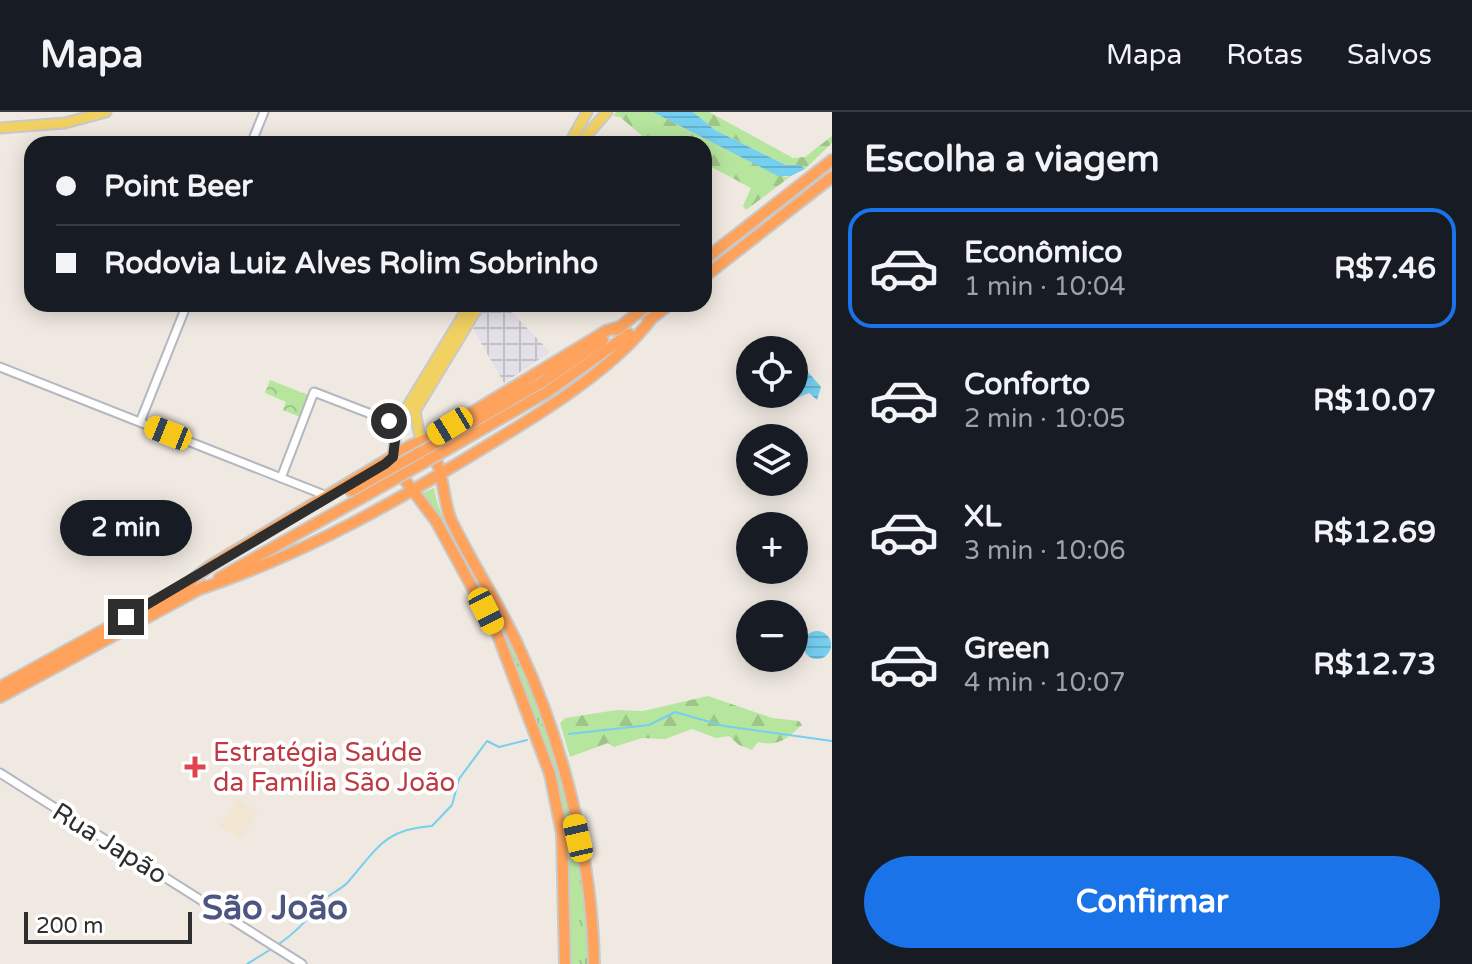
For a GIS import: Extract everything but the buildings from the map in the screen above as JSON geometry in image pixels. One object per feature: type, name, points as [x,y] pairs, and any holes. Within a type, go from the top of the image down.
[{"type":"highway","points":[[712,254],[832,160]]},
{"type":"highway","points":[[712,271],[832,177]]},
{"type":"highway","points":[[438,449],[544,381],[639,312]]},
{"type":"highway","points":[[0,687],[547,392],[660,312]]},
{"type":"highway","points":[[200,589],[307,549],[414,491],[577,386],[651,319]]},
{"type":"highway","points":[[187,584],[210,566],[393,457],[606,331],[622,326]]},
{"type":"highway","points":[[421,443],[434,455],[445,505],[521,651],[555,743],[582,854],[594,964]]},
{"type":"highway","points":[[393,457],[398,471],[436,521],[497,633],[550,774],[562,834],[565,964]]},
{"type":"highway","points":[[0,697],[200,589],[393,474]]},
{"type":"main road","points":[[0,128],[65,123],[106,112]]},
{"type":"main road","points":[[574,136],[587,112]]},
{"type":"main road","points":[[586,136],[607,112]]},
{"type":"main road","points":[[393,457],[397,424],[465,312]]},
{"type":"main road","points":[[421,443],[416,431],[415,411],[475,312]]},
{"type":"street","points":[[254,136],[264,112]]},
{"type":"street","points":[[140,422],[184,312]]},
{"type":"street","points":[[0,367],[329,497]]},
{"type":"street","points":[[281,478],[314,392],[397,424]]},
{"type":"street","name":"Rua Japão","points":[[0,773],[302,964]]},
{"type":"shaded area","points":[[483,312],[512,312],[550,352],[504,383],[473,329]]},
{"type":"shaded area","points":[[237,798],[258,812],[241,839],[220,826]]},
{"type":"green space","points":[[616,112],[653,112],[702,136],[643,136],[620,117],[613,116]]},
{"type":"green space","points":[[693,112],[709,112],[793,158],[805,157],[832,136],[832,143],[805,169],[799,165],[786,165],[715,130]]},
{"type":"green space","points":[[712,141],[785,177],[791,176],[746,210],[743,206],[751,188],[712,167]]},
{"type":"green space","points":[[270,380],[308,395],[300,417],[283,410],[286,402],[265,393]]},
{"type":"green space","points":[[434,488],[446,525],[510,640],[542,718],[575,839],[590,964],[569,964],[550,762],[516,669],[484,602],[422,493]]},
{"type":"green space","points":[[708,696],[772,718],[799,721],[802,725],[783,740],[758,742],[752,750],[739,745],[729,736],[716,738],[692,729],[665,739],[642,738],[614,747],[608,743],[570,757],[560,723],[565,718],[617,710],[643,711]]},
{"type":"water","points":[[653,112],[693,112],[715,130],[786,165],[800,165],[805,169],[791,176],[778,176],[712,142],[712,136],[700,136]]},
{"type":"water","points":[[808,373],[821,387],[817,400],[809,393]]},
{"type":"water","points":[[817,631],[827,635],[831,645],[827,655],[817,659],[808,655],[808,635]]},
{"type":"waterway","points":[[569,734],[649,725],[675,712],[724,726],[832,741]]},
{"type":"waterway","points":[[279,944],[326,898],[345,885],[392,836],[432,826],[452,805],[459,779],[487,741],[499,747],[527,740]]},
{"type":"waterway","points":[[247,964],[273,948]]},
{"type":"place","name":"Estratégia Saúde da Família São João","points":[[195,767]]},
{"type":"district","name":"São João","points":[[275,907]]},
{"type":"route","points":[[126,617],[187,584],[247,543],[385,464],[393,457],[397,424],[389,421]]}]
